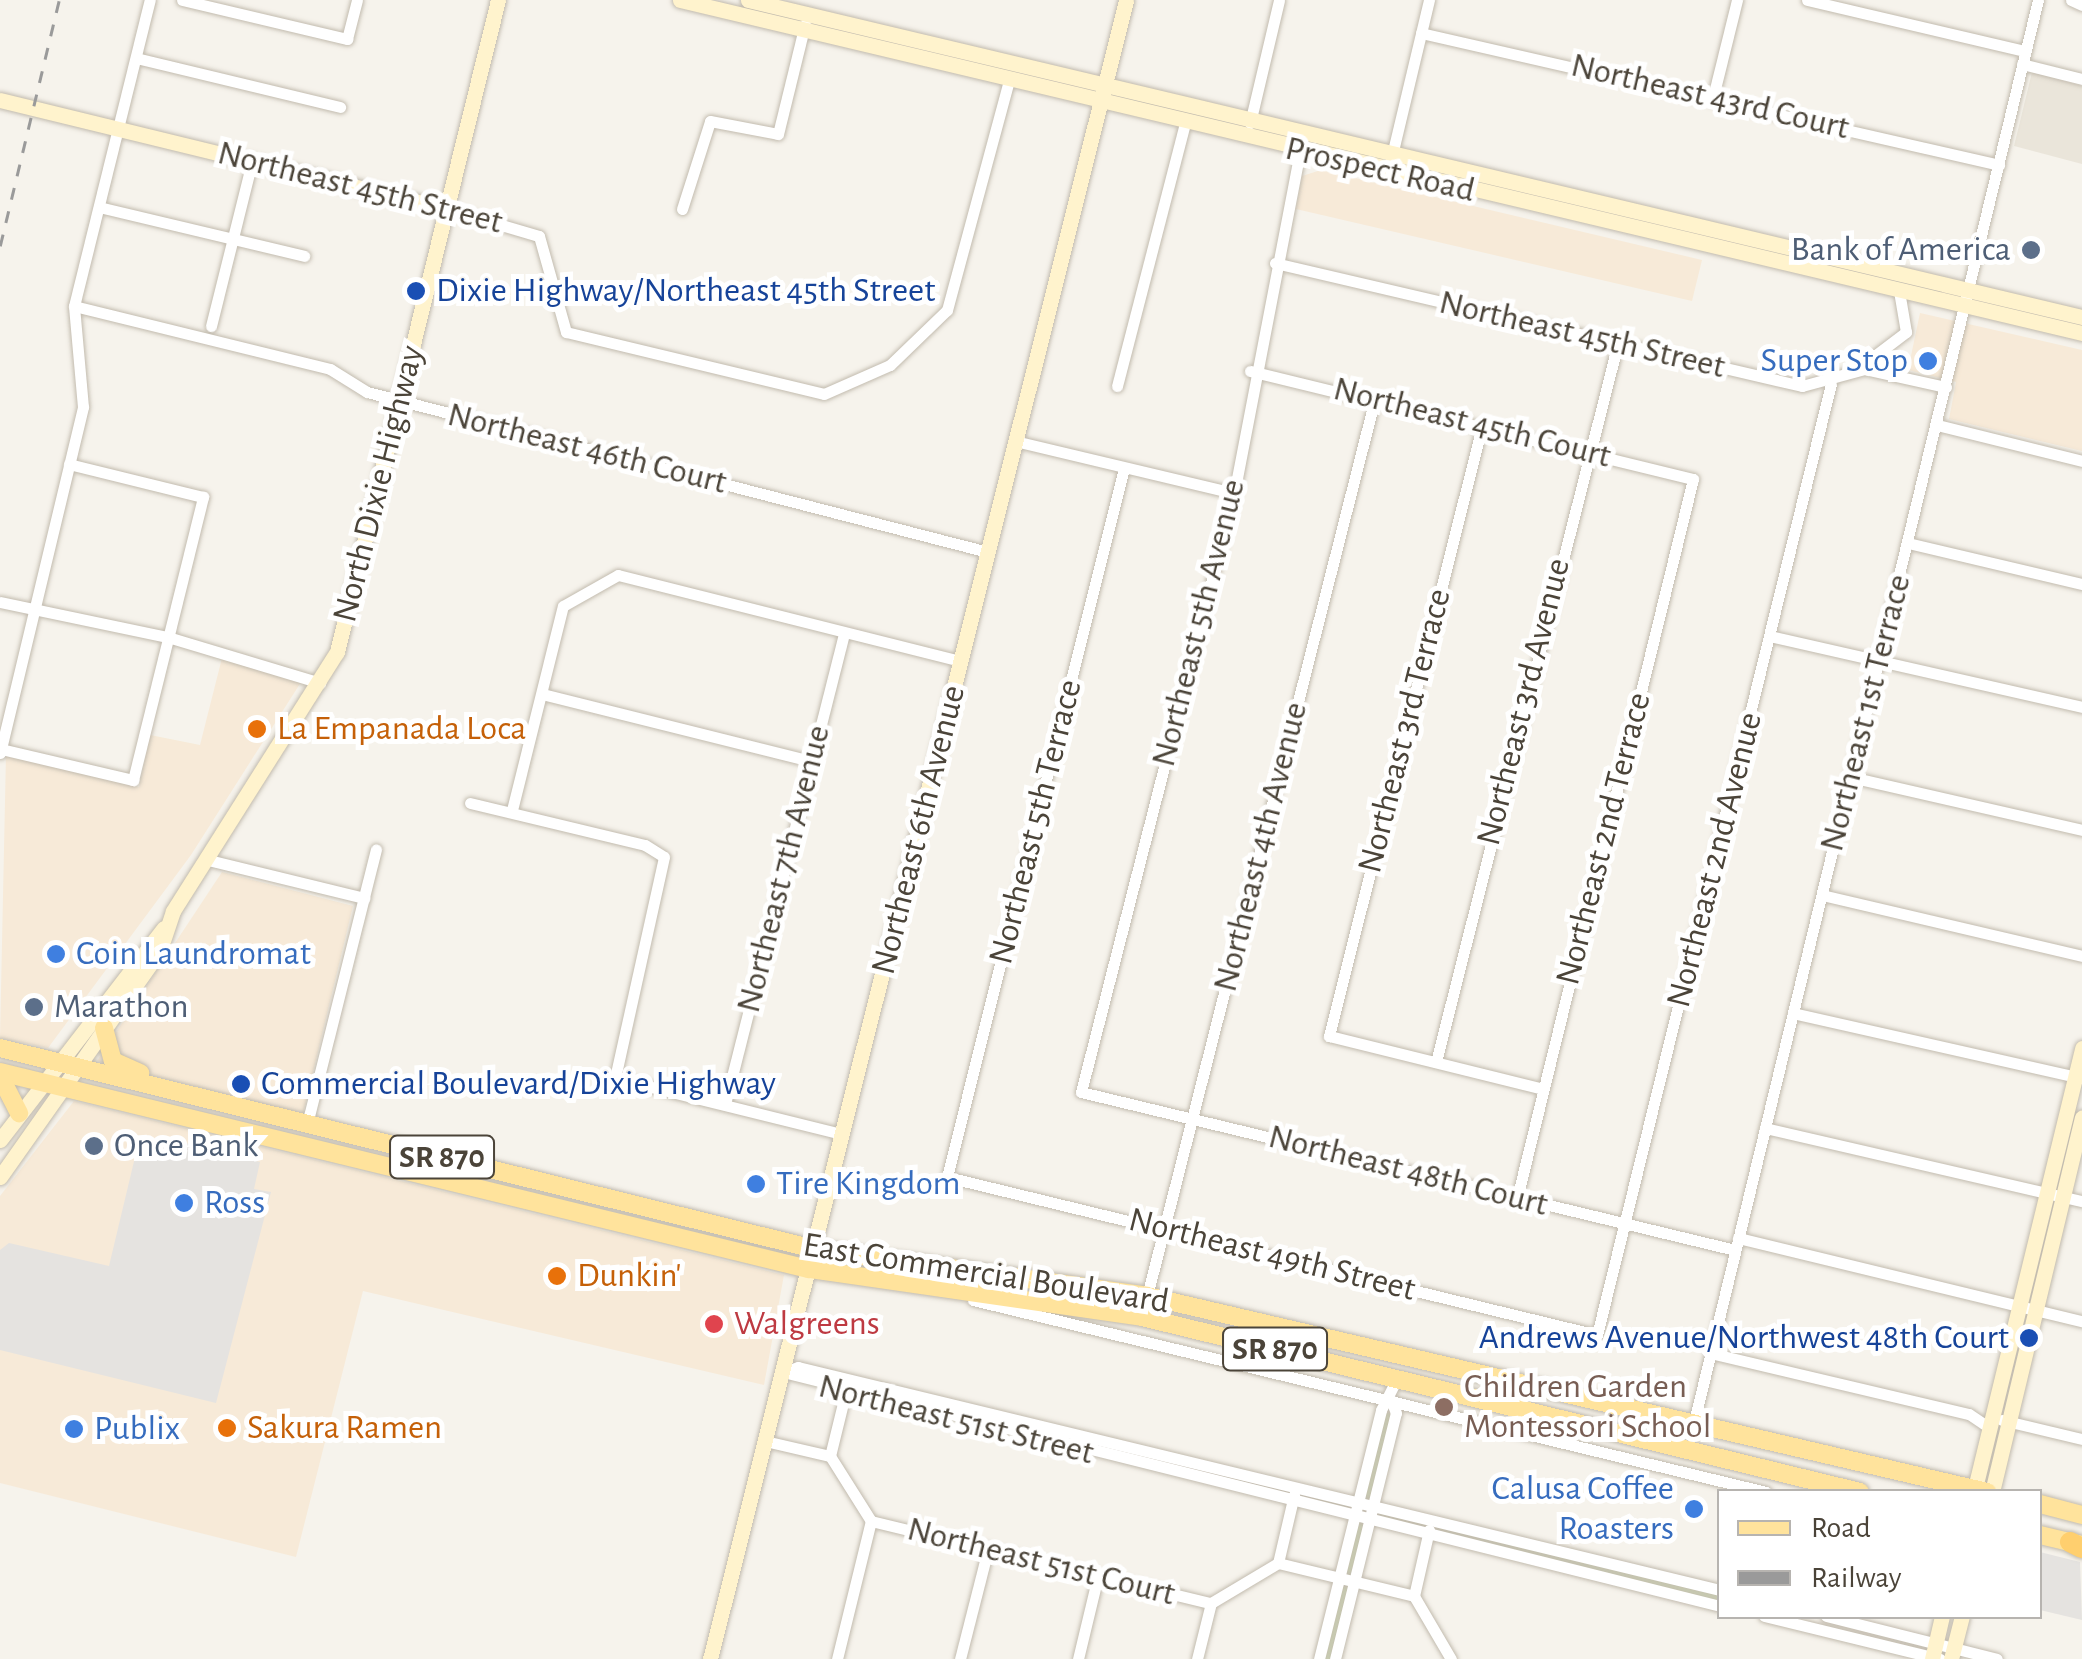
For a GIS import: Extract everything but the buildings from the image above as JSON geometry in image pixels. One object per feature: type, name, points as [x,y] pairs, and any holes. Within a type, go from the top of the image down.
[{"type":"main road","name":"North Dixie Highway","points":[[0,1140],[55,1062],[164,928],[336,652],[402,401],[498,0]]},
{"type":"main road","name":"Prospect Road","points":[[680,0],[806,23],[1103,96],[1185,124],[1300,151],[1390,164]]},
{"type":"main road","name":"Prospect Road","points":[[748,0],[806,23],[1008,81],[1250,122],[1390,164],[1968,298],[2082,333]]},
{"type":"main road","name":"Northeast 6th Avenue","points":[[710,1659],[1126,0]]},
{"type":"main road","name":"Northeast 45th Street","points":[[0,100],[447,208]]},
{"type":"main road","name":"Prospect Road","points":[[1680,231],[1900,291],[2082,317]]},
{"type":"main road","name":"North Dixie Highway","points":[[0,1177],[160,950],[164,928]]},
{"type":"main road","points":[[104,1028],[112,1061],[154,1086]]},
{"type":"main road","name":"East Commercial Boulevard","points":[[0,1048],[814,1249],[1147,1296],[1973,1489]]},
{"type":"main road","points":[[2029,1309],[2046,1192],[2079,1077],[2082,1048]]},
{"type":"main road","name":"East Commercial Boulevard","points":[[0,1074],[808,1269],[943,1293],[1046,1302],[1154,1320],[1848,1489]]},
{"type":"main road","points":[[0,1074],[20,1113]]},
{"type":"main road","points":[[1982,1489],[2029,1309],[2064,1197],[2082,1118]]},
{"type":"main road","points":[[243,1131],[307,1124]]},
{"type":"main road","points":[[296,1144],[322,1137],[390,1144]]},
{"type":"main road","points":[[402,1170],[424,1164],[496,1182],[517,1176]]},
{"type":"main road","points":[[513,1197],[535,1189],[636,1205]]},
{"type":"main road","points":[[1046,1302],[1059,1293],[1128,1303],[1147,1296]]},
{"type":"main road","points":[[1154,1320],[1167,1310],[1253,1321]]},
{"type":"main road","points":[[1286,1351],[1302,1345],[1376,1363],[1397,1356]]},
{"type":"main road","points":[[1398,1378],[1417,1370],[1501,1390],[1515,1384]]},
{"type":"main road","points":[[1592,1426],[1605,1419],[1674,1434],[1693,1426]]},
{"type":"main road","points":[[1688,1449],[1773,1445]]},
{"type":"main road","points":[[2042,1505],[2082,1515]]},
{"type":"main road","points":[[2042,1536],[2078,1545]]},
{"type":"main road","points":[[1935,1655],[1941,1619]]},
{"type":"main road","points":[[1953,1654],[1961,1619]]},
{"type":"street","points":[[70,464],[203,497],[133,780],[1,751],[70,464],[85,381],[74,306],[150,0]]},
{"type":"street","points":[[182,0],[347,39],[357,0]]},
{"type":"street","points":[[1250,122],[1279,0]]},
{"type":"street","points":[[1390,164],[1429,0]]},
{"type":"street","points":[[1713,96],[1737,0]]},
{"type":"street","points":[[1808,0],[2023,58],[2082,79]]},
{"type":"street","name":"Northeast 1st Terrace","points":[[1693,1426],[2038,0]]},
{"type":"street","points":[[2071,0],[2082,4]]},
{"type":"street","points":[[682,209],[710,122],[778,134],[806,23]]},
{"type":"street","name":"Northeast 43rd Court","points":[[1421,32],[1713,96],[1998,165]]},
{"type":"street","points":[[136,58],[340,107]]},
{"type":"street","name":"Northeast 45th Street","points":[[447,208],[540,236],[566,332],[824,394],[890,366],[947,310],[1008,81]]},
{"type":"street","points":[[1117,386],[1185,124]]},
{"type":"street","name":"Northeast 5th Avenue","points":[[1081,1092],[1234,493],[1250,370],[1300,151]]},
{"type":"street","points":[[211,326],[252,161]]},
{"type":"street","points":[[99,207],[304,256]]},
{"type":"street","name":"Northeast 45th Street","points":[[1274,262],[1802,386],[1831,384]]},
{"type":"street","points":[[1831,384],[1906,332],[1900,291]]},
{"type":"street","name":"Northeast 46th Court","points":[[74,306],[330,369],[402,401],[988,552]]},
{"type":"street","name":"Northeast 3rd Avenue","points":[[1436,1062],[1587,451],[1618,343]]},
{"type":"street","name":"Northeast 45th Court","points":[[1250,370],[1693,479]]},
{"type":"street","points":[[1856,370],[1946,387]]},
{"type":"street","name":"Northeast 2nd Avenue","points":[[1597,1335],[1831,384]]},
{"type":"street","name":"Northeast 4th Avenue","points":[[1147,1296],[1374,398]]},
{"type":"street","points":[[1937,425],[2082,461]]},
{"type":"street","name":"Northeast 3rd Terrace","points":[[1436,1062],[1329,1036],[1482,426]]},
{"type":"street","points":[[1016,440],[1234,493]]},
{"type":"street","name":"Northeast 5th Terrace","points":[[947,1177],[1124,468]]},
{"type":"street","name":"Northeast 2nd Terrace","points":[[1517,1198],[1693,479]]},
{"type":"street","points":[[1908,543],[2082,584]]},
{"type":"street","points":[[512,810],[563,606],[618,575],[844,634],[962,660]]},
{"type":"street","points":[[0,602],[168,637],[320,683]]},
{"type":"street","name":"Northeast 7th Avenue","points":[[725,1104],[844,634]]},
{"type":"street","points":[[1770,636],[2082,707]]},
{"type":"street","points":[[542,694],[811,761]]},
{"type":"street","points":[[1851,777],[2082,830]]},
{"type":"street","points":[[470,804],[512,810],[664,858],[615,1078],[842,1134]]},
{"type":"street","points":[[307,1124],[376,850]]},
{"type":"street","points":[[208,860],[364,898]]},
{"type":"street","points":[[1822,895],[2082,956]]},
{"type":"street","points":[[1793,1013],[2079,1077]]},
{"type":"street","points":[[1436,1062],[1542,1089]]},
{"type":"street","name":"Northeast 48th Court","points":[[1081,1092],[1626,1225],[1737,1244],[2082,1321]]},
{"type":"street","points":[[1765,1128],[2082,1202]]},
{"type":"street","name":"Northeast 49th Street","points":[[947,1177],[1597,1335]]},
{"type":"street","points":[[943,1293],[1754,1489]]},
{"type":"street","points":[[1146,1341],[1154,1320]]},
{"type":"street","points":[[1710,1353],[2082,1440]]},
{"type":"street","name":"Northeast 51st Street","points":[[783,1372],[1112,1442],[1294,1496]]},
{"type":"street","points":[[1320,1659],[1356,1511],[1398,1378]]},
{"type":"street","points":[[830,1456],[848,1386]]},
{"type":"street","name":"Northeast 51st Street","points":[[848,1386],[1108,1458],[1371,1514],[1431,1522],[1717,1589]]},
{"type":"street","points":[[1335,1659],[1371,1514],[1391,1400]]},
{"type":"street","points":[[765,1441],[830,1456],[872,1521],[837,1659]]},
{"type":"street","points":[[1108,1458],[1112,1442]]},
{"type":"street","points":[[1682,1471],[1688,1449]]},
{"type":"street","points":[[1278,1564],[1294,1496]]},
{"type":"street","name":"Northeast 51st Street","points":[[1371,1514],[1427,1535],[1717,1605]]},
{"type":"street","name":"Northeast 51st Court","points":[[872,1521],[1210,1604]]},
{"type":"street","points":[[1431,1522],[1414,1596],[1451,1659]]},
{"type":"street","points":[[960,1659],[988,1549]]},
{"type":"street","points":[[1197,1659],[1210,1604],[1278,1564],[1414,1596]]},
{"type":"street","points":[[1644,1588],[1648,1572]]},
{"type":"street","points":[[1078,1659],[1098,1576]]},
{"type":"street","points":[[1776,1619],[1935,1655],[1997,1659]]},
{"type":"street","points":[[1837,1619],[1875,1629],[1935,1655]]},
{"type":"street","points":[[1868,1659],[1875,1629]]},
{"type":"shaded area","points":[[2032,72],[2082,86],[2082,164],[2014,146]]},
{"type":"shaded area","points":[[1321,170],[1702,260],[1692,301],[1296,209],[1302,176]]},
{"type":"shaded area","points":[[1920,313],[2082,350],[2082,451],[1949,419],[1956,382],[1908,370]]},
{"type":"shaded area","points":[[222,658],[303,679],[191,855],[48,1048],[0,1038],[6,754],[139,787],[150,735],[200,745]]},
{"type":"shaded area","points":[[222,872],[353,906],[303,1114],[97,1061]]},
{"type":"shaded area","points":[[74,1101],[784,1275],[764,1385],[363,1291],[296,1557],[0,1483],[0,1196]]},
{"type":"shaded area","points":[[162,1137],[260,1162],[254,1189],[271,1192],[216,1403],[0,1350],[0,1250],[9,1243],[109,1266],[136,1153]]},
{"type":"shaded area","points":[[2042,1552],[2080,1562],[2082,1620],[2042,1610]]},
{"type":"green space","points":[[802,1371],[1359,1506],[1383,1412],[1392,1414],[1369,1508],[1717,1594],[1717,1603],[1367,1518],[1331,1659],[1322,1659],[1357,1516]]},
{"type":"railway","points":[[0,246],[59,0]]},
{"type":"place","name":"Bank of America","points":[[2031,250]]},
{"type":"place","name":"Dixie Highway/Northeast 45th Street","points":[[416,291]]},
{"type":"place","name":"Super Stop","points":[[1928,361]]},
{"type":"place","name":"La Empanada Loca","points":[[257,729]]},
{"type":"place","name":"Coin Laundromat","points":[[56,954]]},
{"type":"place","name":"Marathon","points":[[34,1007]]},
{"type":"place","name":"Commercial Boulevard/Dixie Highway","points":[[241,1084]]},
{"type":"place","name":"Once Bank","points":[[94,1146]]},
{"type":"place","name":"Tire Kingdom","points":[[756,1184]]},
{"type":"place","name":"Ross","points":[[184,1203]]},
{"type":"place","name":"Dunkin'","points":[[557,1276]]},
{"type":"place","name":"Walgreens","points":[[714,1324]]},
{"type":"place","name":"Andrews Avenue/Northwest 48th Court","points":[[2029,1338]]},
{"type":"place","name":"Children Garden Montessori School","points":[[1444,1407]]},
{"type":"place","name":"Sakura Ramen","points":[[227,1428]]},
{"type":"place","name":"Publix","points":[[74,1429]]},
{"type":"place","name":"Calusa Coffee Roasters","points":[[1694,1509]]}]
